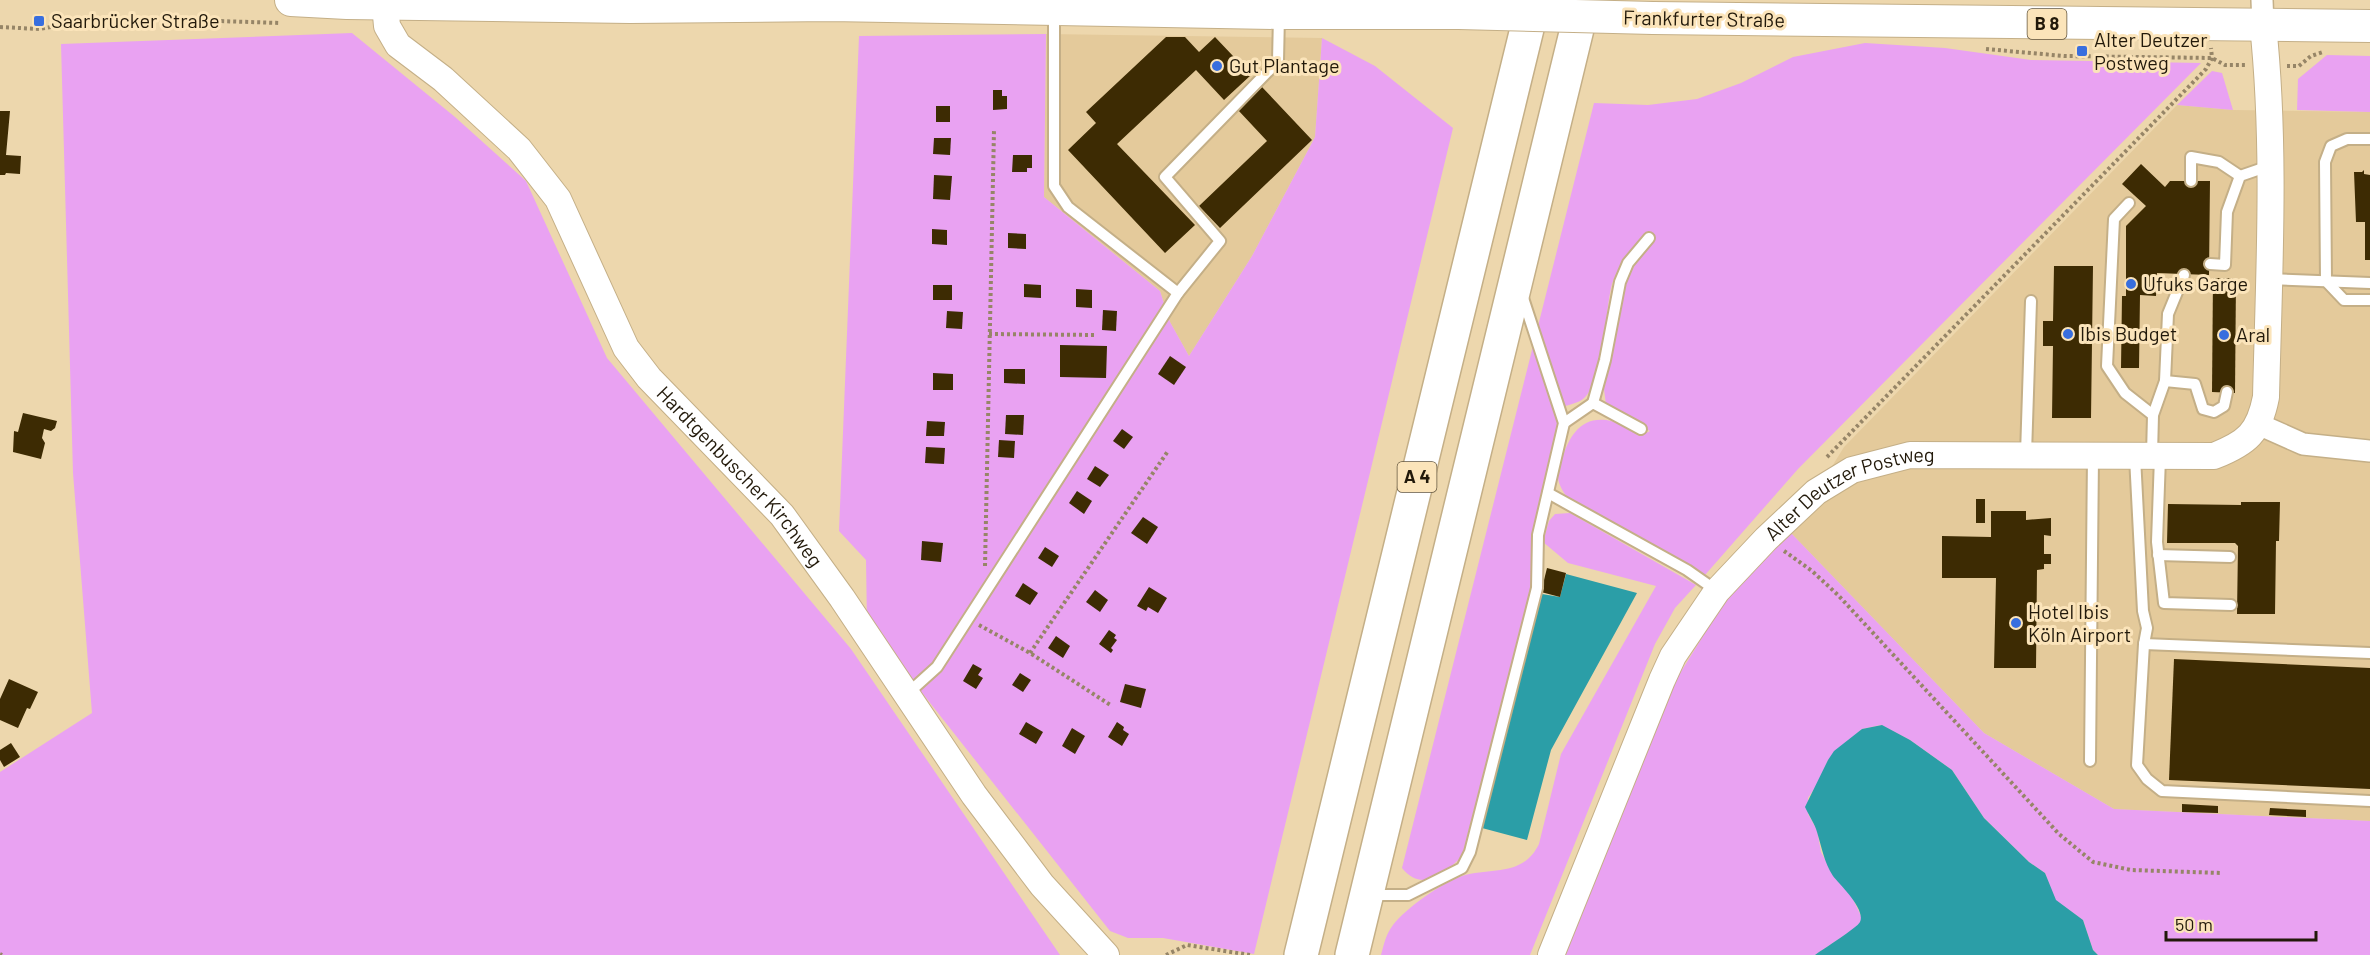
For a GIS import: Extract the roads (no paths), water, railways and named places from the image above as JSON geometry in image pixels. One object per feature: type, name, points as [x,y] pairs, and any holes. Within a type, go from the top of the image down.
[{"type":"highway","name":"A 4","points":[[1301,955],[1534,0]]},
{"type":"highway","name":"A 4","points":[[1352,955],[1584,0]]},
{"type":"main road","name":"Frankfurter Straße","points":[[291,0],[385,4],[715,3],[1279,12],[1331,6],[1459,13],[1653,18],[2262,13],[2370,26]]},
{"type":"street","name":"Hardtgenbuscher Kirchweg","points":[[385,4],[387,26],[398,45],[443,79],[519,149],[558,199],[626,348],[649,378],[782,515],[842,598],[974,795],[1035,876],[1106,955]]},
{"type":"street","name":"Alter Deutzer Postweg","points":[[1551,955],[1673,656],[1717,591],[1766,539],[1816,492],[1852,470],[1910,455],[2214,456],[2238,447],[2250,435],[2258,424],[2266,397],[2270,166],[2267,65],[2262,13]]},
{"type":"street","points":[[2258,424],[2303,444],[2370,451]]},
{"type":"lane","points":[[1054,8],[1054,186],[1068,207],[1178,293]]},
{"type":"lane","points":[[906,695],[937,667],[1178,293],[1220,241],[1164,177],[1278,61],[1279,12]]},
{"type":"lane","points":[[2370,139],[2347,139],[2331,146],[2325,162],[2326,281],[2344,300],[2370,300]]},
{"type":"lane","points":[[2191,181],[2191,157],[2219,162],[2240,176]]},
{"type":"lane","points":[[2240,176],[2270,166]]},
{"type":"lane","points":[[2226,278],[2227,212],[2240,176]]},
{"type":"lane","points":[[2129,203],[2114,219],[2107,366],[2126,393],[2153,415]]},
{"type":"lane","points":[[1564,423],[1593,403],[1605,360],[1620,282],[1628,263],[1649,238]]},
{"type":"lane","points":[[2210,264],[2225,265]]},
{"type":"lane","points":[[2184,275],[2168,314],[2165,381],[2153,415],[2149,456],[2143,611],[2147,628],[2144,644],[2138,765],[2146,779],[2162,791],[2370,801]]},
{"type":"lane","points":[[1367,895],[1408,895],[1462,868],[1470,852],[1537,588],[1538,535],[1564,423],[1516,278]]},
{"type":"lane","points":[[2269,279],[2370,283]]},
{"type":"lane","points":[[2026,454],[2031,301]]},
{"type":"lane","points":[[2165,381],[2195,384],[2203,409],[2214,412],[2224,406],[2227,393]]},
{"type":"lane","points":[[1593,403],[1641,429]]},
{"type":"lane","points":[[2090,761],[2093,456]]},
{"type":"lane","points":[[2149,456],[2164,603],[2231,605]]},
{"type":"lane","points":[[1548,493],[1687,570],[1717,591]]},
{"type":"lane","points":[[2158,555],[2230,557]]},
{"type":"lane","points":[[2144,644],[2370,652]]},
{"type":"water","points":[[1566,574],[1637,593],[1551,750],[1527,840],[1482,828],[1542,594],[1560,597]]},
{"type":"water","points":[[1882,725],[1910,740],[1952,770],[1984,818],[2029,862],[2045,873],[2056,900],[2083,920],[2093,950],[2098,955],[1815,955],[1853,929],[1860,922],[1861,917],[1856,904],[1830,871],[1816,829],[1805,807],[1834,751],[1862,729]]},
{"type":"place","name":"Saarbrücker Straße","points":[[39,21]]},
{"type":"place","name":"Alter Deutzer Postweg","points":[[2082,51]]},
{"type":"place","name":"Gut Plantage","points":[[1217,66]]},
{"type":"place","name":"Ufuks Garge","points":[[2131,284]]},
{"type":"place","name":"Ibis Budget","points":[[2068,334]]},
{"type":"place","name":"Aral","points":[[2224,335]]},
{"type":"place","name":"Hotel Ibis Köln Airport","points":[[2016,623]]}]
